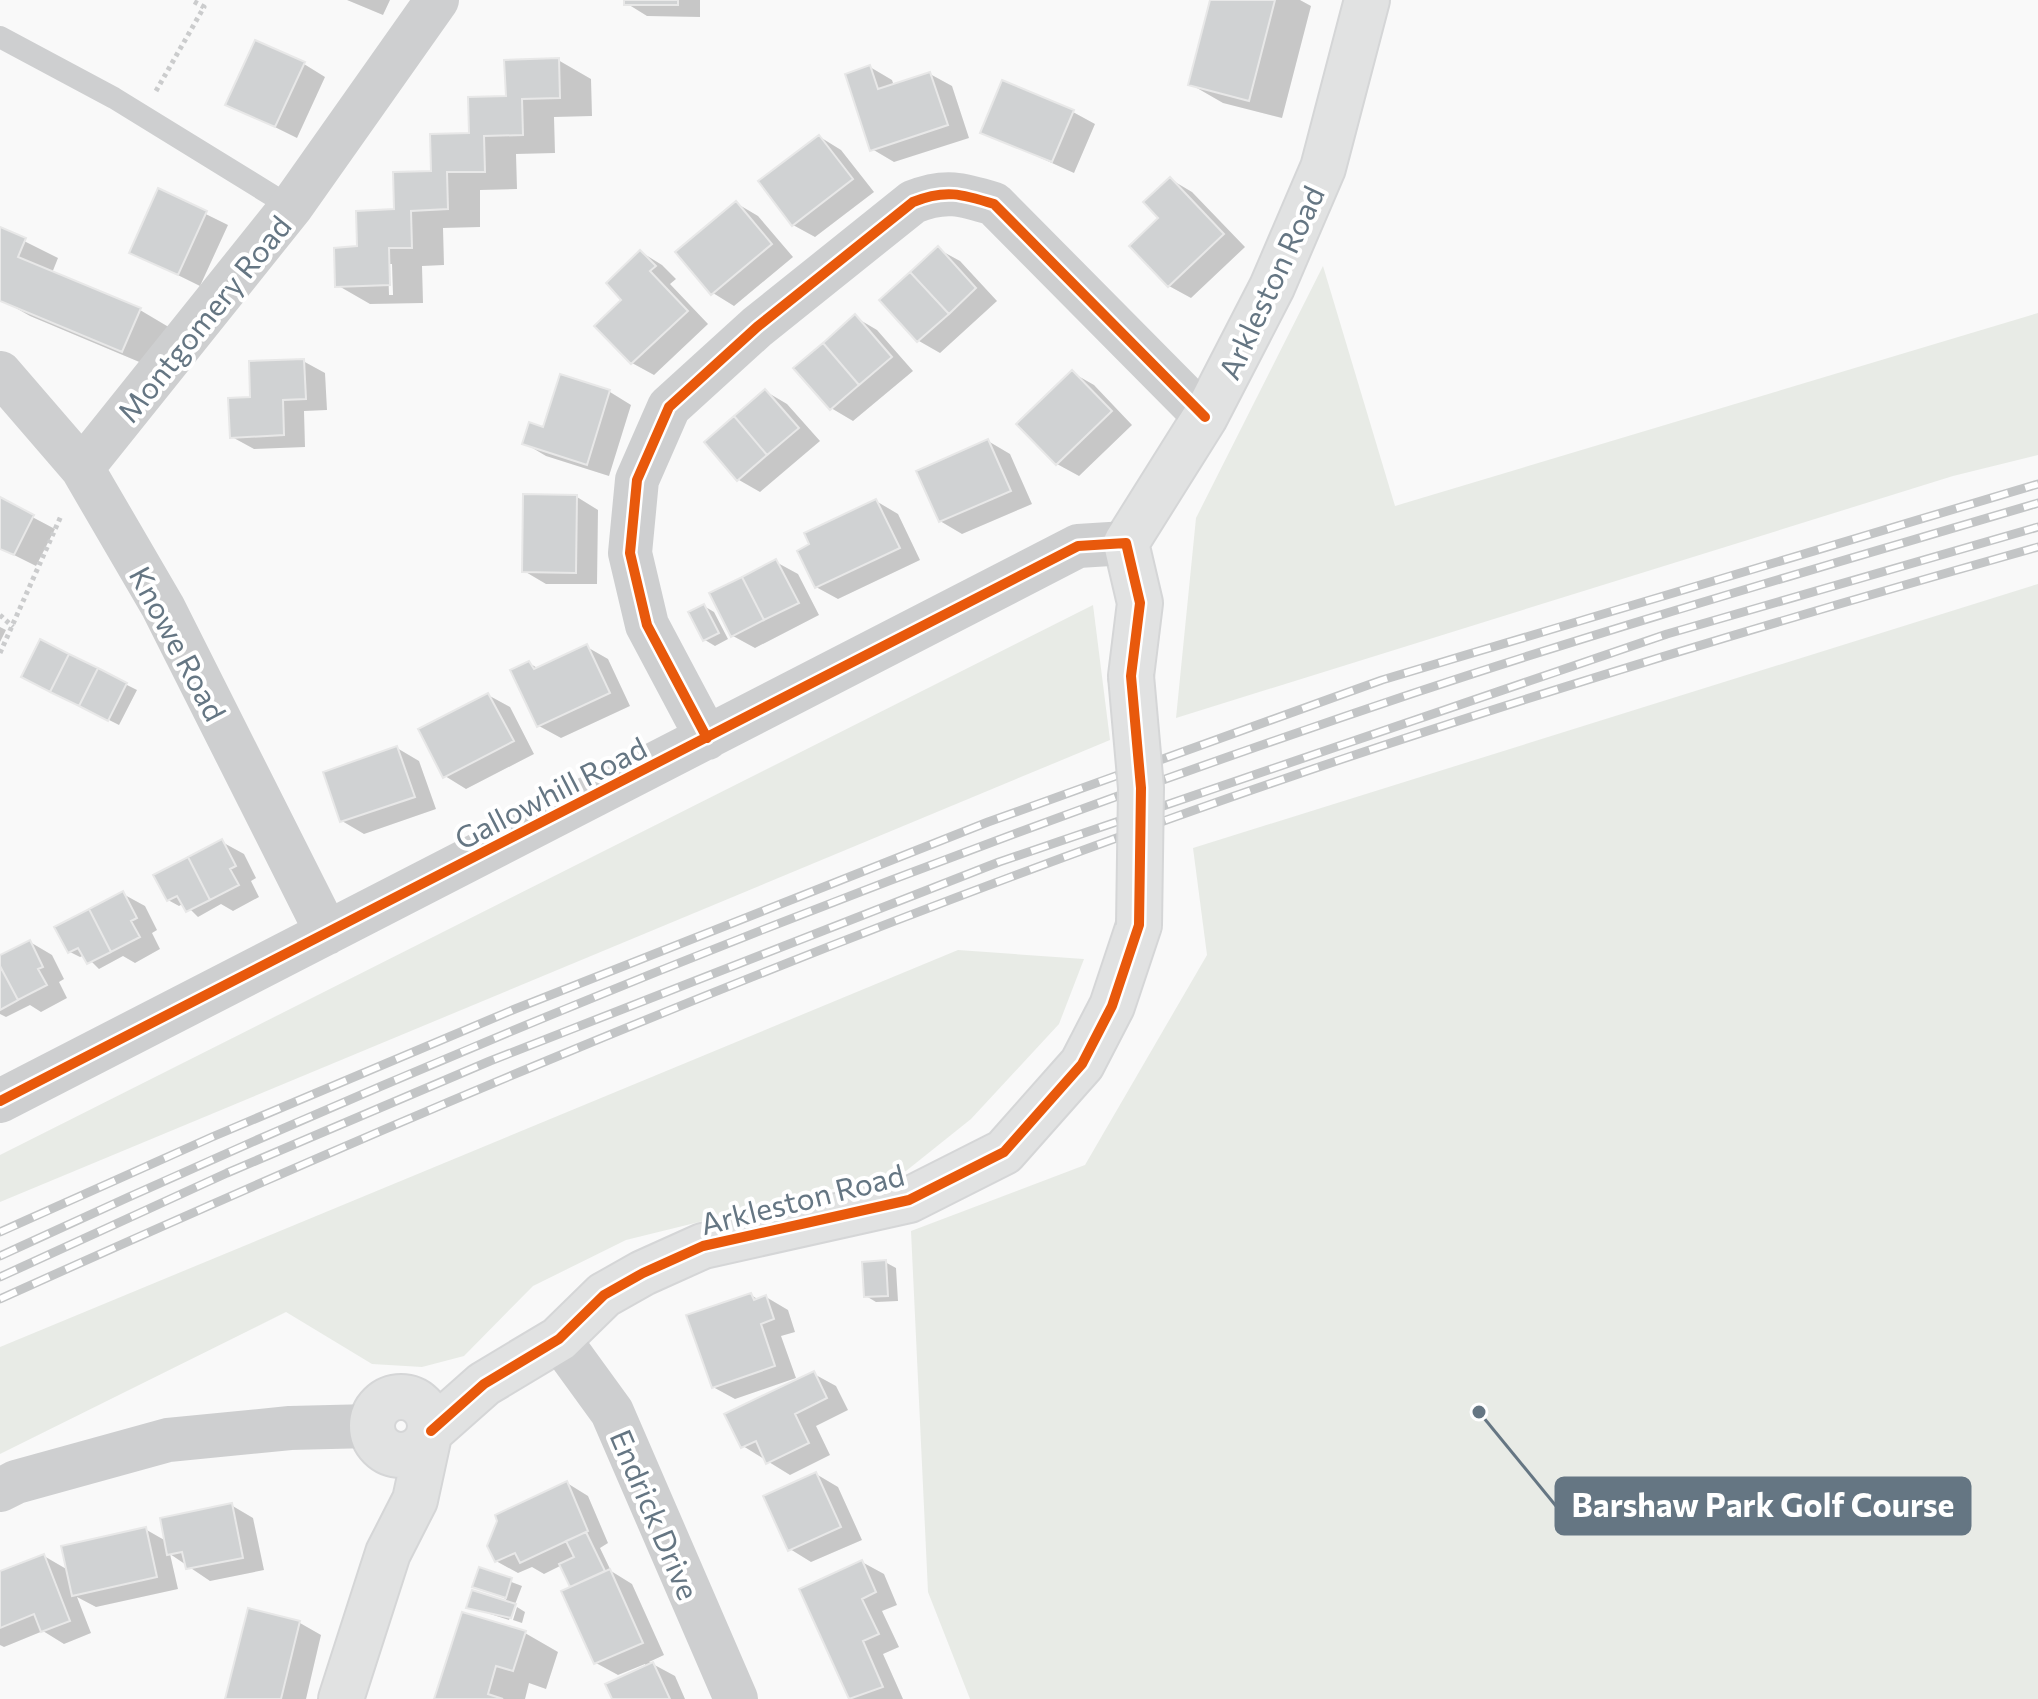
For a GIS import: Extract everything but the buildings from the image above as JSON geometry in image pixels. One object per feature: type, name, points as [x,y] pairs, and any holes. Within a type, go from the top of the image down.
[{"type":"street","name":"Montgomery Road","points":[[82,468],[291,207],[437,0]]},
{"type":"street","name":"Arkleston Road","points":[[424,1423],[559,1339],[604,1295],[643,1273],[703,1246],[909,1200],[1004,1152],[1082,1064],[1112,1006],[1139,925],[1141,788],[1131,676],[1140,603],[1126,543],[1205,417],[1272,287],[1323,168],[1367,0]]},
{"type":"street","points":[[707,738],[647,625],[630,553],[637,480],[669,407],[757,327],[913,202],[936,192],[965,195],[994,204],[1205,417]]},
{"type":"street","name":"Knowe Road","points":[[0,373],[82,468],[163,607],[327,933]]},
{"type":"street","name":"Gallowhill Road","points":[[0,1101],[1078,546],[1126,543]]},
{"type":"street","name":"Endrick Drive","points":[[559,1339],[612,1412],[736,1699]]},
{"type":"street","points":[[341,1699],[388,1553],[415,1500],[424,1423],[404,1397],[385,1402],[378,1408],[378,1439],[389,1488],[388,1553]]},
{"type":"street","points":[[0,1490],[16,1482],[168,1440],[290,1428],[378,1439]]},
{"type":"lane","points":[[0,37],[142,115],[291,207]]},
{"type":"path","points":[[142,115],[204,7],[191,0]]},
{"type":"path","points":[[0,653],[82,468]]},
{"type":"path","points":[[0,615],[13,627]]},
{"type":"shaded area","points":[[1323,266],[1395,506],[2038,313],[2038,455],[1953,476],[1176,718],[1196,518]]},
{"type":"shaded area","points":[[2038,584],[2038,1699],[970,1699],[928,1592],[911,1231],[1085,1165],[1207,955],[1193,848]]},
{"type":"shaded area","points":[[1093,605],[1110,740],[0,1202],[0,1155]]},
{"type":"shaded area","points":[[958,950],[1084,959],[1059,1024],[971,1119],[906,1171],[626,1240],[533,1286],[464,1356],[422,1367],[372,1364],[286,1312],[0,1454],[0,1347]]},
{"type":"railway","points":[[0,1232],[212,1137],[515,1009],[988,822],[1382,680],[2038,484]]},
{"type":"railway","points":[[0,1256],[173,1177],[522,1027],[875,886],[1053,820],[1411,694],[1724,596],[2038,503]]},
{"type":"railway","points":[[0,1277],[227,1173],[490,1061],[999,862],[1667,634],[2038,527]]},
{"type":"railway","points":[[0,1299],[551,1059],[970,892],[1225,799],[1456,722],[1804,614],[2038,547]]},
{"type":"cycle path","points":[[707,738],[647,625],[630,553],[637,480],[669,407],[757,327],[913,202],[935,195],[954,194],[994,204],[1205,417]]},
{"type":"cycle path","points":[[0,1101],[1078,546],[1126,543],[1140,603],[1131,676],[1141,788],[1139,925],[1112,1006],[1082,1064],[1004,1152],[909,1200],[703,1246],[643,1273],[604,1295],[559,1339],[484,1384],[431,1431]]},
{"type":"place","name":"Barshaw Park Golf Course","points":[[1479,1412]]}]
